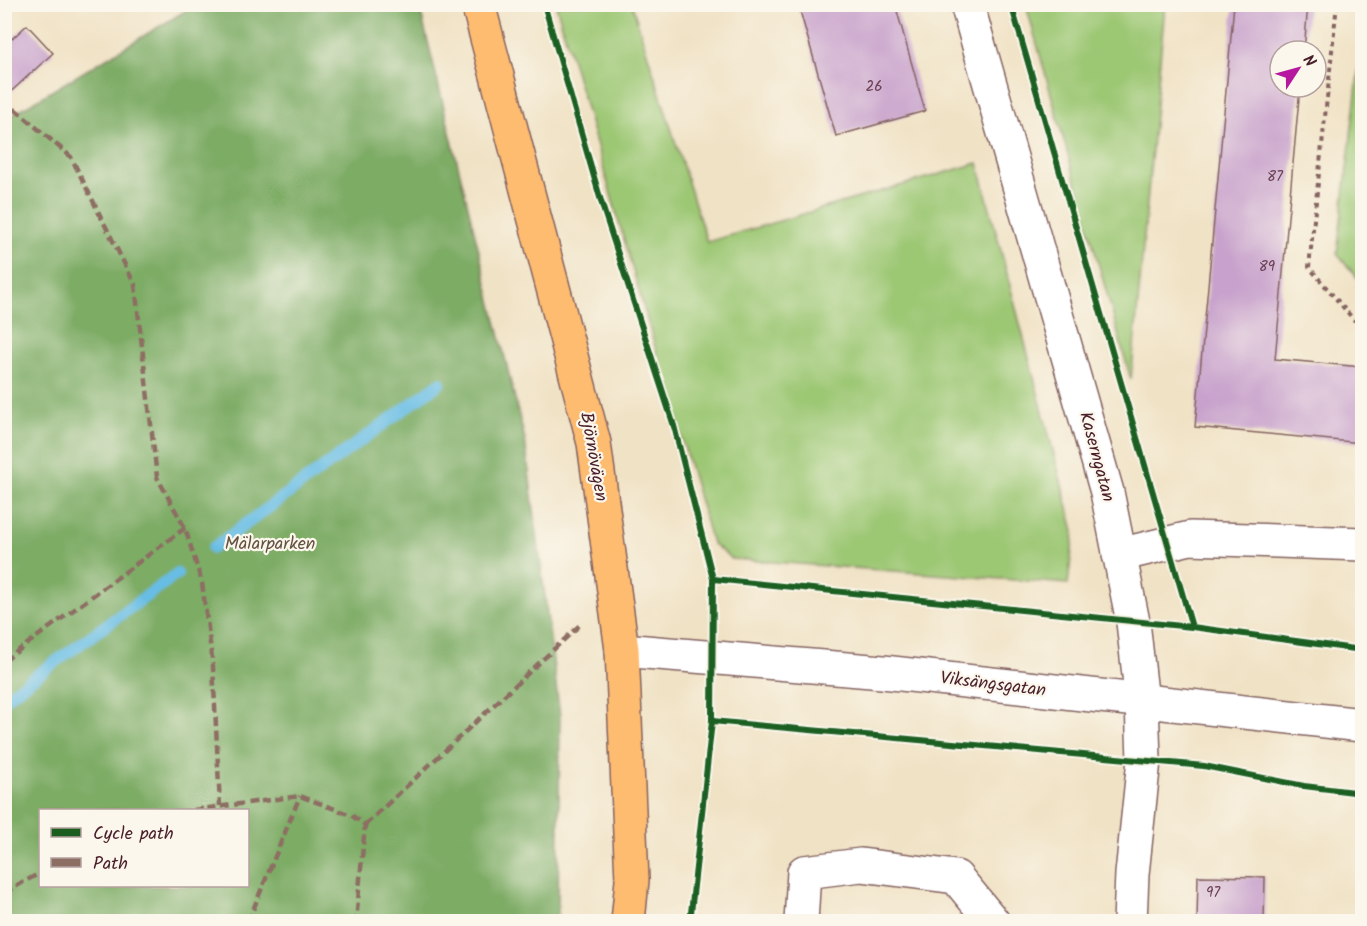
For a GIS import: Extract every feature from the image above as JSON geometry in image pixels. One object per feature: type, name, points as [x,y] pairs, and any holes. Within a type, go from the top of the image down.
[{"type":"main road","name":"Björnövägen","points":[[478,4],[594,443],[622,650],[632,880],[628,921]]},
{"type":"street","name":"Kaserngatan","points":[[967,4],[1107,492],[1133,622],[1142,702],[1144,760],[1132,874],[1130,921]]},
{"type":"street","points":[[1119,555],[1190,538],[1362,544]]},
{"type":"street","name":"Viksängsgatan","points":[[622,650],[883,672],[1142,702],[1362,724]]},
{"type":"street","points":[[801,921],[804,872],[861,865],[956,878],[993,921]]},
{"type":"path","points":[[1337,4],[1309,267],[1353,320],[1362,322]]},
{"type":"green space","name":"Mälarparken","points":[[195,5],[419,5],[525,440],[560,716],[558,921],[5,921],[5,119]]},
{"type":"green space","points":[[556,5],[632,5],[707,242],[978,163],[1074,531],[1068,584],[732,559],[712,543]]},
{"type":"green space","points":[[1026,5],[1165,5],[1131,380]]},
{"type":"green space","points":[[1362,42],[1362,283],[1337,254]]},
{"type":"building","points":[[798,4],[895,4],[925,111],[836,136]]},
{"type":"building","points":[[1234,4],[1308,4],[1305,39],[1268,39],[1268,99],[1299,99],[1275,359],[1362,367],[1362,443],[1195,427]]},
{"type":"building","points":[[27,25],[53,53],[4,98],[4,46]]},
{"type":"building","points":[[1198,876],[1265,877],[1264,921],[1197,921]]},
{"type":"waterway","points":[[213,548],[440,383]]},
{"type":"waterway","points":[[4,699],[177,574]]},
{"type":"marked path","points":[[4,100],[71,157],[135,285],[157,477],[185,528],[202,583],[213,666],[220,806]]},
{"type":"marked path","points":[[4,661],[185,528]]},
{"type":"marked path","points":[[365,825],[582,623]]},
{"type":"marked path","points":[[202,809],[300,796],[351,815],[365,825],[356,922]]},
{"type":"marked path","points":[[248,922],[300,796]]},
{"type":"marked path","points":[[4,893],[39,874]]},
{"type":"cycle path","points":[[544,4],[603,208],[674,426],[713,579],[712,721],[690,922]]},
{"type":"cycle path","points":[[1011,4],[1192,627]]},
{"type":"cycle path","points":[[713,579],[1192,627],[1362,650]]},
{"type":"cycle path","points":[[712,721],[1204,766],[1304,786],[1362,793]]}]
